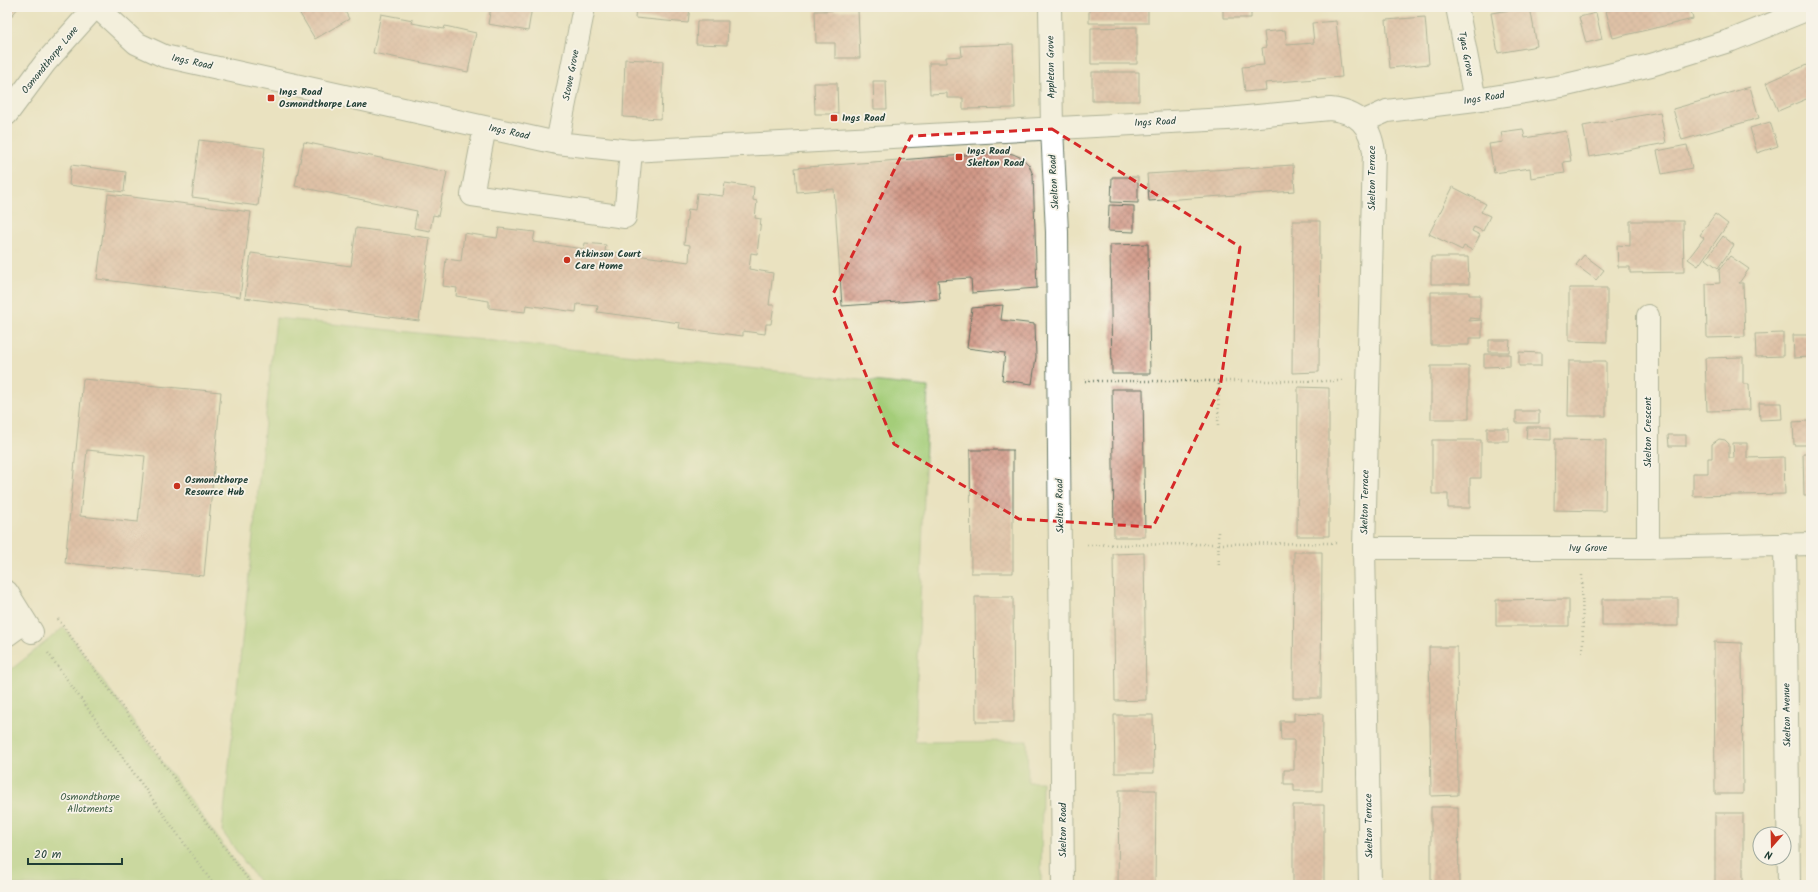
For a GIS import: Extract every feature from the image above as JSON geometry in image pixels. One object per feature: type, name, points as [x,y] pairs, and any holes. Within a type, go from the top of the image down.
[{"type":"street","name":"Osmondthorpe Lane","points":[[7,114],[45,63],[96,7]]},
{"type":"street","name":"Ings Road","points":[[96,7],[136,43],[164,56],[557,143],[631,151],[1227,119],[1330,109],[1344,110],[1362,122],[1387,111],[1475,100],[1562,86],[1651,65],[1732,40],[1811,8]]},
{"type":"street","name":"Stowe Grove","points":[[557,143],[584,7]]},
{"type":"street","name":"Appleton Grove","points":[[1050,7],[1052,128]]},
{"type":"street","name":"Tyas Grove","points":[[1457,7],[1475,100]]},
{"type":"street","name":"Skelton Terrace","points":[[1362,122],[1372,138],[1374,152],[1364,545],[1370,885]]},
{"type":"street","points":[[485,127],[472,195],[625,217],[631,151]]},
{"type":"street","name":"Skelton Road","points":[[1052,128],[1057,232],[1063,885]]},
{"type":"street","name":"Skelton Crescent","points":[[1648,316],[1648,548]]},
{"type":"street","name":"Skelton Avenue","points":[[1785,544],[1789,885]]},
{"type":"street","name":"Ivy Grove","points":[[1364,545],[1648,548],[1811,544]]},
{"type":"street","points":[[7,592],[29,627],[7,635]]},
{"type":"path","points":[[1218,425],[1219,381]]},
{"type":"path","points":[[1058,382],[1368,381]]},
{"type":"path","points":[[1218,532],[1219,571]]},
{"type":"path","points":[[1060,545],[1364,545]]},
{"type":"path","points":[[1582,548],[1583,655]]},
{"type":"path","points":[[54,615],[252,885]]},
{"type":"path","points":[[29,627],[214,885]]},
{"type":"highlighted area","points":[[1052,129],[1240,247],[1220,388],[1153,527],[1019,519],[894,444],[833,294],[911,136]]},
{"type":"green space","points":[[276,318],[928,387],[915,742],[1027,741],[1028,782],[1042,782],[1041,885],[261,885],[222,831]]},
{"type":"green space","name":"Osmondthorpe Allotments","points":[[64,627],[252,885],[7,885],[7,673]]},
{"type":"building","points":[[7,7],[19,7],[9,19],[7,18]]},
{"type":"building","points":[[296,7],[343,7],[349,19],[315,39]]},
{"type":"building","points":[[491,7],[532,7],[528,31],[488,24]]},
{"type":"building","points":[[636,7],[690,7],[688,23],[635,18]]},
{"type":"building","points":[[1089,7],[1148,7],[1148,23],[1089,23]]},
{"type":"building","points":[[1223,7],[1251,7],[1251,18],[1223,18]]},
{"type":"building","points":[[1530,7],[1537,46],[1498,53],[1491,13]]},
{"type":"building","points":[[1621,7],[1690,7],[1693,19],[1613,38],[1606,11]]},
{"type":"building","points":[[858,10],[860,58],[835,58],[835,43],[816,43],[815,11]]},
{"type":"building","points":[[1596,13],[1602,39],[1586,43],[1579,17]]},
{"type":"building","points":[[381,14],[413,20],[412,23],[444,29],[445,26],[476,33],[468,72],[373,53]]},
{"type":"building","points":[[1425,17],[1429,64],[1390,68],[1386,20]]},
{"type":"building","points":[[697,21],[728,21],[727,45],[696,44]]},
{"type":"building","points":[[1336,21],[1342,77],[1265,83],[1266,90],[1245,92],[1242,67],[1264,65],[1262,48],[1266,47],[1264,32],[1285,30],[1287,45],[1314,43],[1312,23]]},
{"type":"building","points":[[1137,27],[1137,64],[1091,64],[1091,28]]},
{"type":"building","points":[[1013,44],[1015,108],[963,109],[963,98],[947,98],[947,93],[930,94],[929,63],[946,63],[946,57],[962,56],[961,46]]},
{"type":"building","points":[[625,59],[663,61],[661,119],[623,117]]},
{"type":"building","points":[[1811,63],[1811,97],[1778,111],[1766,83]]},
{"type":"building","points":[[1092,72],[1139,72],[1139,101],[1092,101]]},
{"type":"building","points":[[873,81],[886,81],[887,109],[874,109]]},
{"type":"building","points":[[814,83],[837,83],[838,114],[815,114]]},
{"type":"building","points":[[1750,87],[1759,118],[1682,140],[1673,109]]},
{"type":"building","points":[[1660,112],[1666,143],[1589,157],[1583,126]]},
{"type":"building","points":[[1770,122],[1778,146],[1757,153],[1750,128]]},
{"type":"building","points":[[1523,129],[1525,138],[1566,131],[1571,161],[1563,162],[1565,173],[1531,178],[1530,168],[1494,173],[1489,144],[1503,142],[1501,132]]},
{"type":"building","points":[[199,140],[265,148],[258,206],[192,197]]},
{"type":"building","points":[[304,142],[447,172],[438,216],[433,215],[430,231],[414,228],[417,211],[295,186]]},
{"type":"building","points":[[1687,145],[1692,168],[1662,174],[1657,151]]},
{"type":"building","points":[[1003,152],[1022,158],[1029,165],[1033,175],[1037,288],[972,293],[971,278],[938,280],[940,299],[842,306],[834,189],[797,192],[795,168]]},
{"type":"building","points":[[71,165],[126,172],[124,192],[69,185]]},
{"type":"building","points":[[1293,165],[1295,191],[1149,201],[1147,174]]},
{"type":"building","points":[[1112,177],[1138,177],[1138,203],[1111,202]]},
{"type":"building","name":"Atkinson Court Care Home","points":[[725,183],[754,187],[753,200],[757,201],[755,218],[761,219],[757,254],[751,253],[749,269],[773,273],[769,305],[774,305],[771,324],[766,324],[765,334],[743,331],[743,336],[679,328],[680,323],[597,312],[598,306],[577,304],[576,312],[526,305],[525,312],[489,308],[489,301],[456,296],[457,288],[443,286],[446,259],[461,261],[464,233],[497,238],[499,228],[535,232],[533,242],[584,249],[585,243],[606,245],[605,251],[689,262],[690,245],[684,244],[688,209],[695,210],[697,193],[723,196]]},
{"type":"building","points":[[1453,187],[1486,204],[1481,212],[1490,216],[1483,231],[1474,227],[1472,231],[1480,235],[1472,250],[1464,246],[1462,250],[1429,234]]},
{"type":"building","points":[[108,194],[251,212],[240,297],[97,279]]},
{"type":"building","points":[[1109,205],[1134,206],[1134,232],[1108,231]]},
{"type":"building","points":[[1715,214],[1728,224],[1698,266],[1688,259],[1704,238],[1700,235]]},
{"type":"building","points":[[1293,221],[1320,221],[1319,372],[1292,373]]},
{"type":"building","points":[[1630,221],[1683,221],[1684,272],[1630,273],[1630,267],[1618,267],[1617,245],[1630,246]]},
{"type":"building","points":[[356,228],[430,238],[419,321],[245,298],[251,253],[351,266]]},
{"type":"building","points":[[1723,236],[1734,245],[1718,268],[1706,259]]},
{"type":"building","points":[[1148,244],[1150,374],[1112,374],[1110,245]]},
{"type":"building","points":[[1584,255],[1604,270],[1596,280],[1576,265]]},
{"type":"building","points":[[1730,256],[1749,269],[1739,283],[1743,283],[1745,337],[1707,338],[1706,284],[1720,283],[1719,270]]},
{"type":"building","points":[[1431,257],[1468,257],[1469,284],[1431,284]]},
{"type":"building","points":[[1569,288],[1607,288],[1607,342],[1569,341]]},
{"type":"building","points":[[1431,292],[1469,292],[1469,295],[1480,295],[1480,319],[1469,318],[1469,321],[1482,320],[1482,338],[1469,338],[1469,345],[1431,345]]},
{"type":"building","points":[[1003,305],[1001,320],[1035,324],[1036,357],[1032,384],[1002,380],[1005,353],[967,348],[972,308]]},
{"type":"building","points":[[1783,333],[1783,356],[1756,357],[1755,334]]},
{"type":"building","points":[[1793,335],[1811,335],[1811,357],[1794,358]]},
{"type":"building","points":[[1489,340],[1510,340],[1509,352],[1489,352]]},
{"type":"building","points":[[1519,352],[1541,353],[1541,366],[1519,366]]},
{"type":"building","points":[[1484,354],[1510,354],[1510,366],[1484,367]]},
{"type":"building","points":[[1743,357],[1743,384],[1749,384],[1750,410],[1707,411],[1705,358]]},
{"type":"building","points":[[1569,361],[1606,361],[1606,416],[1568,416]]},
{"type":"building","points":[[1431,366],[1469,366],[1469,419],[1431,419]]},
{"type":"building","name":"Osmondthorpe Resource Hub","points":[[83,379],[221,392],[204,576],[65,563]],"holes":[[[87,450],[145,456],[138,522],[80,516]]]},
{"type":"building","points":[[1298,387],[1329,388],[1329,536],[1297,536]]},
{"type":"building","points":[[1112,389],[1143,389],[1145,537],[1114,537]]},
{"type":"building","points":[[1759,403],[1781,403],[1782,419],[1760,420]]},
{"type":"building","points":[[1516,411],[1539,411],[1539,423],[1516,423]]},
{"type":"building","points":[[1808,421],[1809,445],[1794,445],[1793,422]]},
{"type":"building","points":[[1527,427],[1551,427],[1551,440],[1526,439]]},
{"type":"building","points":[[1487,428],[1509,428],[1509,441],[1487,441]]},
{"type":"building","points":[[1668,435],[1686,435],[1686,446],[1669,446]]},
{"type":"building","points":[[1555,439],[1606,440],[1605,511],[1554,510]]},
{"type":"building","points":[[1719,439],[1725,440],[1729,444],[1729,458],[1734,458],[1733,443],[1747,443],[1747,458],[1784,457],[1785,494],[1693,496],[1693,473],[1708,473],[1708,458],[1712,458],[1712,444]]},
{"type":"building","points":[[1432,440],[1481,440],[1481,478],[1470,478],[1470,508],[1448,508],[1448,494],[1432,494]]},
{"type":"building","points":[[970,450],[1013,450],[1013,573],[971,573]]},
{"type":"building","points":[[1803,453],[1811,453],[1811,495],[1804,495]]},
{"type":"building","points":[[1294,552],[1322,552],[1321,698],[1293,698]]},
{"type":"building","points":[[1144,553],[1146,700],[1115,701],[1113,554]]},
{"type":"building","points":[[975,597],[1013,597],[1014,722],[976,722]]},
{"type":"building","points":[[1569,599],[1569,626],[1496,626],[1496,600]]},
{"type":"building","points":[[1602,599],[1678,599],[1678,626],[1602,626]]},
{"type":"building","points":[[1714,642],[1742,643],[1743,794],[1715,794]]},
{"type":"building","points":[[1429,647],[1457,647],[1458,795],[1431,796]]},
{"type":"building","points":[[1294,713],[1323,714],[1322,791],[1294,791],[1294,784],[1284,784],[1284,770],[1294,770],[1294,740],[1281,740],[1280,721],[1294,721]]},
{"type":"building","points":[[1114,715],[1153,715],[1154,773],[1115,773]]},
{"type":"building","points":[[1119,790],[1156,790],[1155,885],[1118,885]]},
{"type":"building","points":[[1293,805],[1324,805],[1324,885],[1293,885]]},
{"type":"building","points":[[1431,807],[1458,807],[1459,885],[1431,885]]},
{"type":"building","points":[[1715,813],[1743,813],[1743,885],[1715,885]]},
{"type":"place","name":"Ings Road Osmondthorpe Lane","points":[[271,98]]},
{"type":"place","name":"Ings Road","points":[[834,118]]},
{"type":"place","name":"Ings Road Skelton Road","points":[[959,157]]},
{"type":"place","name":"Atkinson Court Care Home","points":[[567,260]]},
{"type":"place","name":"Osmondthorpe Resource Hub","points":[[177,486]]}]
